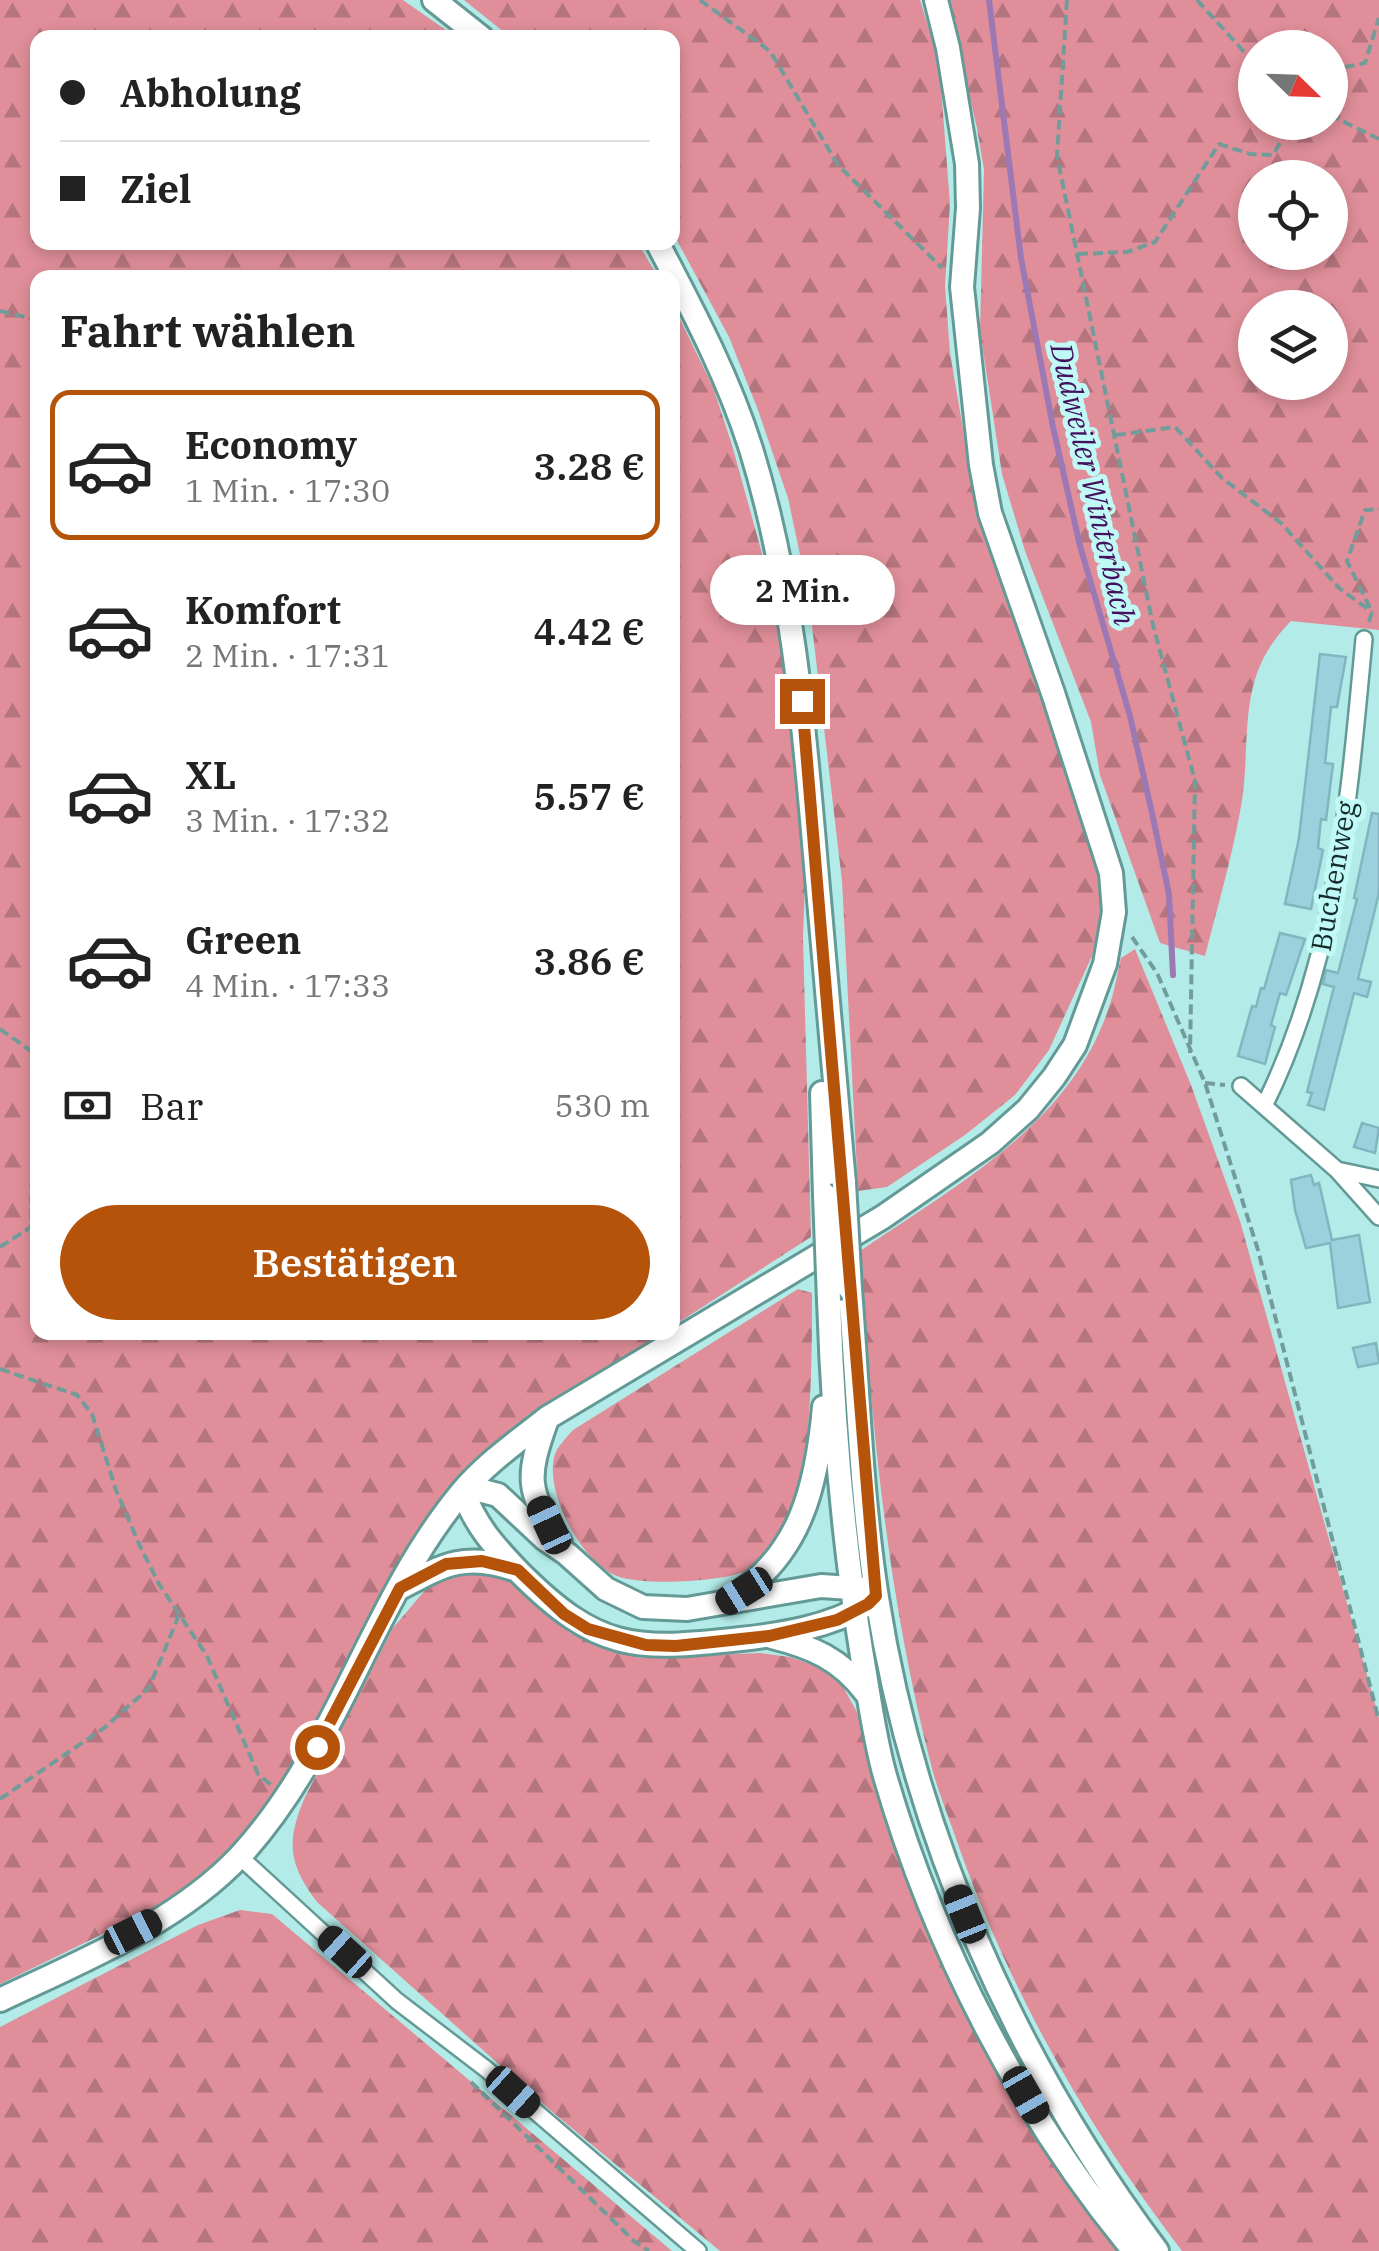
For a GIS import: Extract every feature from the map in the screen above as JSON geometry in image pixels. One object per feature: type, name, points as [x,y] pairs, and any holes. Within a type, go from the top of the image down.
[{"type":"main road","points":[[434,0],[472,30]]},
{"type":"main road","points":[[680,1339],[883,1217],[990,1144],[1036,1098],[1074,1045],[1105,964],[1114,912],[1111,873],[990,513],[975,428],[962,287],[967,164],[952,66],[936,0]]},
{"type":"main road","points":[[680,287],[732,395],[766,505],[794,642],[816,869],[834,1189],[830,1344],[842,1520],[884,1774],[908,1846],[962,1974],[1054,2142],[1134,2251]]},
{"type":"main road","points":[[834,1189],[850,1289],[876,1596],[922,1792],[965,1914],[1024,2040],[1074,2129],[1157,2251]]},
{"type":"main road","points":[[0,2000],[94,1956],[166,1915],[201,1891],[239,1856],[286,1798],[400,1588],[462,1491],[548,1418],[678,1340]]},
{"type":"main road","points":[[721,1605],[766,1570],[795,1533],[822,1434],[830,1344]]},
{"type":"main road","points":[[548,1418],[532,1460],[532,1483],[549,1525],[567,1554]]},
{"type":"main road","points":[[462,1491],[498,1494],[606,1589],[643,1607],[687,1609],[822,1586],[851,1585],[876,1596]]},
{"type":"main road","points":[[462,1491],[480,1531],[564,1614],[588,1629],[617,1639],[676,1646],[769,1636],[837,1620],[876,1596]]},
{"type":"main road","points":[[400,1588],[446,1564],[460,1561],[482,1561],[518,1570]]},
{"type":"main road","points":[[769,1636],[821,1652],[842,1665],[869,1697]]},
{"type":"street","name":"Buchenweg","points":[[1265,1104],[1300,1025],[1327,931],[1338,878],[1364,640]]},
{"type":"street","points":[[1242,1086],[1337,1170],[1379,1217]]},
{"type":"street","points":[[1337,1170],[1379,1180]]},
{"type":"street","points":[[239,1856],[398,2001],[486,2069],[698,2251]]},
{"type":"path","points":[[700,0],[770,51],[838,165],[962,287]]},
{"type":"path","points":[[1068,0],[1056,156],[1153,625],[1195,781],[1190,1053]]},
{"type":"path","points":[[1197,0],[1238,45]]},
{"type":"path","points":[[1348,66],[1365,63],[1379,18]]},
{"type":"path","points":[[1348,123],[1379,139]]},
{"type":"path","points":[[1076,254],[1127,252],[1155,242],[1219,144],[1250,154],[1273,155],[1282,140]]},
{"type":"path","points":[[0,311],[30,318]]},
{"type":"path","points":[[1115,436],[1175,427],[1222,478],[1281,523],[1339,588],[1372,612],[1346,561],[1365,510],[1379,509]]},
{"type":"path","points":[[1114,912],[1157,973],[1204,1083],[1258,1250],[1379,1721]]},
{"type":"path","points":[[0,1029],[30,1050]]},
{"type":"path","points":[[0,1247],[30,1228]]},
{"type":"path","points":[[0,1369],[76,1396],[92,1414],[116,1490],[159,1584],[180,1612],[221,1686],[258,1774],[286,1798]]},
{"type":"path","points":[[0,1799],[104,1728],[149,1688],[180,1612]]},
{"type":"path","points":[[471,2082],[634,2241],[649,2251]]},
{"type":"green space","points":[[0,0],[403,0],[446,30],[30,30],[30,250],[642,250],[654,270],[30,270],[30,1340],[651,1340],[529,1414],[471,1469],[329,1700],[292,1769],[225,1857],[198,1881],[150,1911],[0,1984]]},
{"type":"green space","points":[[464,0],[920,0],[939,61],[950,204],[945,286],[950,353],[969,464],[987,542],[1094,838],[1102,885],[1092,956],[1049,1050],[1015,1095],[965,1135],[887,1187],[858,1191],[842,881],[808,592],[788,498],[729,337],[680,246],[680,30],[501,30]]},
{"type":"green space","points":[[947,0],[1379,0],[1379,630],[1291,621],[1272,643],[1253,688],[1240,812],[1205,956],[1160,943],[1100,775],[1091,722],[1025,551],[1002,474],[980,331],[984,170]]},
{"type":"green space","points":[[680,319],[713,387],[732,445],[771,586],[783,657],[806,852],[803,938],[811,1237],[680,1321]]},
{"type":"green space","points":[[1135,949],[1191,1085],[1240,1221],[1379,1718],[1379,2251],[1182,2251],[1081,2103],[998,1945],[935,1780],[903,1636],[878,1467],[860,1251],[969,1177],[1037,1120],[1090,1051],[1110,1004],[1121,958]]},
{"type":"green space","points":[[798,1289],[812,1293],[809,1418],[801,1484],[781,1539],[751,1568],[720,1578],[644,1581],[604,1569],[579,1541],[560,1505],[553,1469],[558,1448],[573,1430]]},
{"type":"green space","points":[[475,1570],[519,1584],[570,1633],[598,1646],[640,1658],[760,1653],[790,1657],[819,1667],[841,1683],[863,1723],[893,1835],[1121,2251],[720,2251],[550,2110],[317,1902],[300,1875],[293,1852],[295,1827],[305,1797],[393,1628],[432,1582]]},
{"type":"green space","points":[[240,1910],[272,1914],[672,2251],[0,2251],[0,2027],[198,1925]]},
{"type":"building","points":[[1320,654],[1346,657],[1337,707],[1331,707],[1325,763],[1333,764],[1326,820],[1321,819],[1318,848],[1323,850],[1311,909],[1285,904],[1299,838]]},
{"type":"building","points":[[1372,813],[1379,814],[1379,893],[1358,979],[1371,982],[1367,997],[1354,993],[1324,1110],[1308,1105],[1312,1093],[1307,1092],[1334,987],[1323,984],[1326,970],[1338,973],[1357,899],[1354,898]]},
{"type":"building","points":[[1280,933],[1305,939],[1286,995],[1280,993],[1265,1064],[1238,1056]]},
{"type":"building","points":[[1362,1123],[1379,1128],[1375,1153],[1354,1147]]},
{"type":"building","points":[[1311,1175],[1314,1185],[1319,1183],[1332,1240],[1359,1235],[1370,1302],[1338,1308],[1330,1243],[1306,1248],[1291,1180]]},
{"type":"building","points":[[1376,1343],[1379,1363],[1358,1367],[1353,1348]]},
{"type":"waterway","name":"Dudweiler Winterbach","points":[[989,0],[1021,258],[1080,546],[1130,716],[1152,813],[1169,894],[1173,975]]},
{"type":"route","points":[[317,1747],[400,1588],[446,1564],[482,1561],[518,1570],[564,1614],[588,1629],[646,1645],[676,1646],[769,1636],[837,1620],[876,1596],[802,701]]}]
